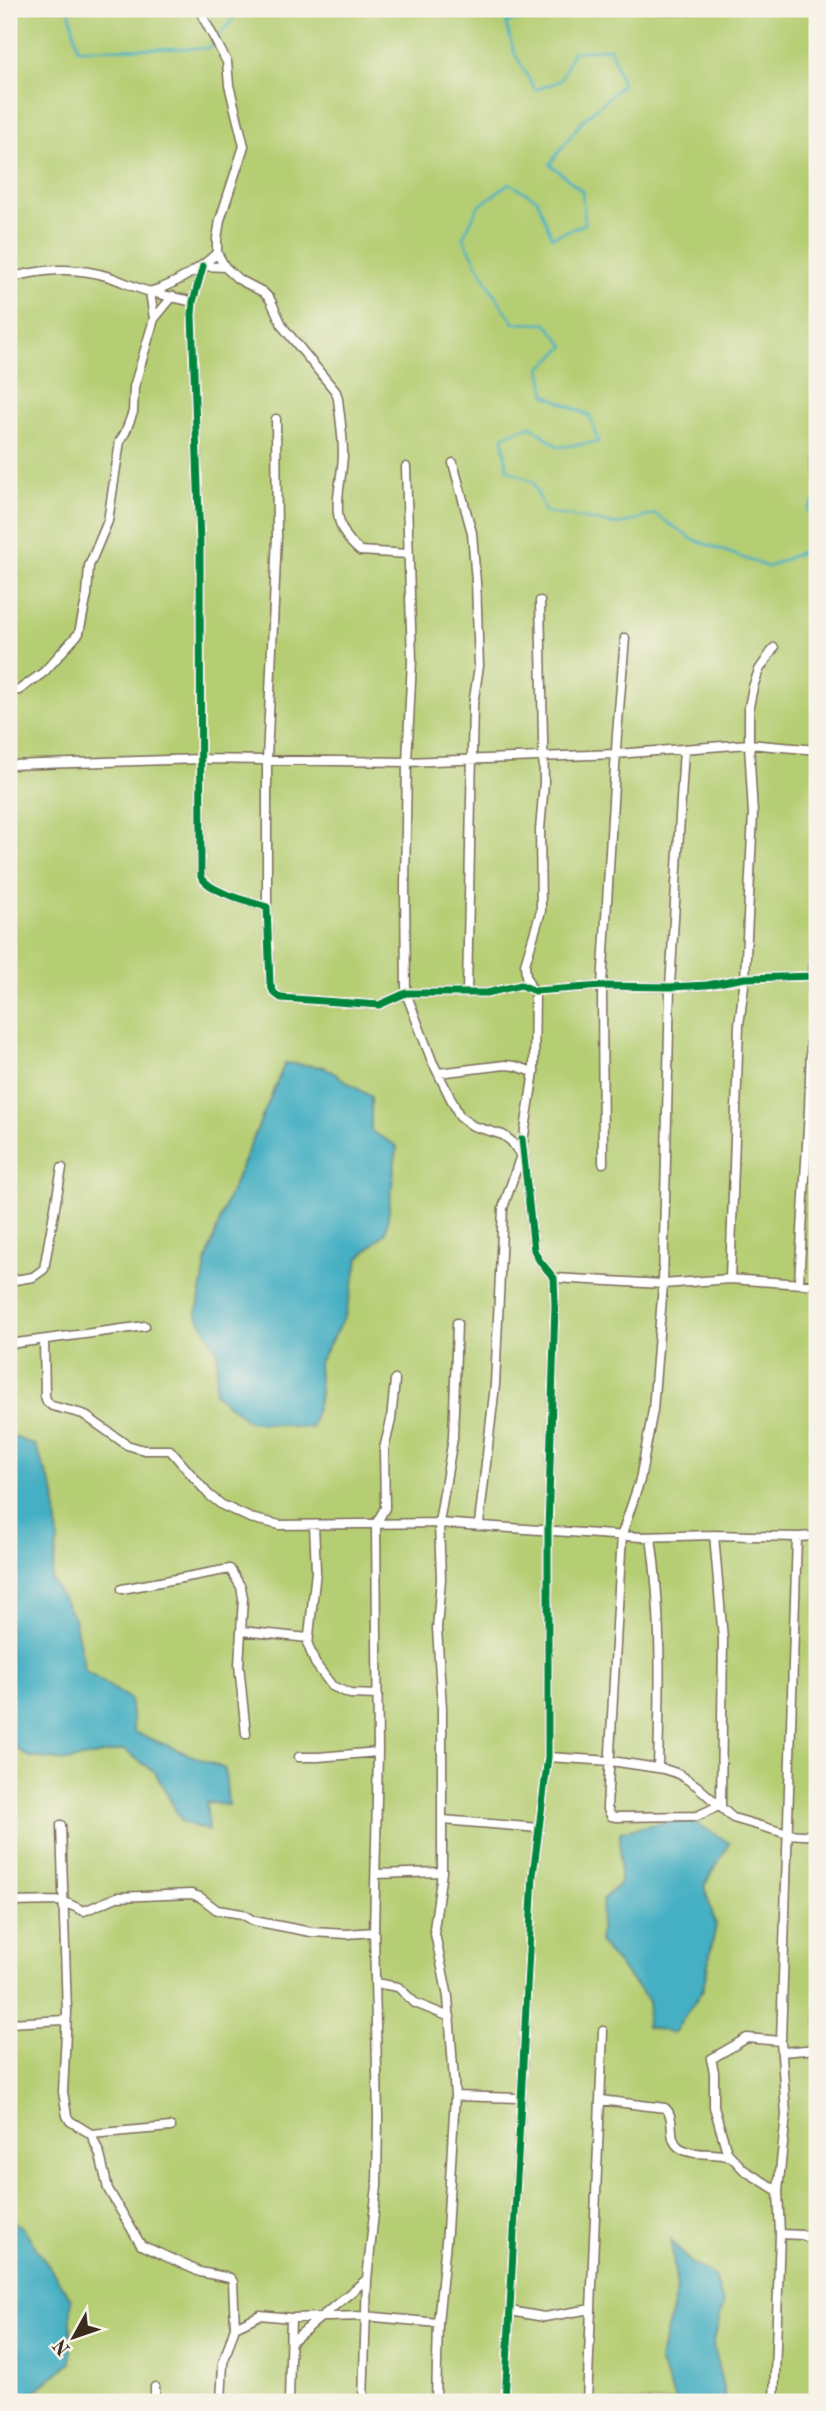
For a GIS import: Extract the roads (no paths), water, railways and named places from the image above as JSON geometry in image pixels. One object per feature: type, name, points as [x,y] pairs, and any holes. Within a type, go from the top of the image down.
[{"type":"street","points":[[201,9],[227,62],[229,85],[244,146],[220,220],[216,239],[217,253],[225,267],[237,279],[270,299],[283,327],[336,392],[343,457],[337,491],[339,521],[345,535],[360,551],[408,554]]},
{"type":"street","points":[[150,292],[163,288],[202,266],[217,253]]},
{"type":"street","points":[[202,266],[225,267]]},
{"type":"street","points":[[202,266],[193,302],[200,531],[201,877],[205,884],[215,889],[267,907]]},
{"type":"street","points":[[9,278],[36,271],[85,271],[150,292],[193,302]]},
{"type":"street","points":[[150,292],[154,319]]},
{"type":"street","points":[[9,694],[9,691],[19,690],[44,672],[79,633],[87,595],[89,566],[108,521],[120,441],[133,412],[134,387],[154,319],[173,296]]},
{"type":"street","points":[[276,419],[277,536],[267,759],[267,907],[270,984],[274,993],[281,998],[379,1005],[406,993],[487,993],[521,985],[535,990],[602,986],[670,987],[707,985],[745,978],[814,977]]},
{"type":"street","points":[[453,463],[472,533],[480,666],[473,705],[467,992]]},
{"type":"street","points":[[406,467],[412,660],[407,762],[406,993],[438,1073],[460,1117],[473,1126],[503,1135],[521,1155]]},
{"type":"street","points":[[535,990],[526,976],[525,964],[541,911],[539,867],[544,783],[540,601]]},
{"type":"street","points":[[603,1163],[602,986],[625,638]]},
{"type":"street","points":[[730,1279],[739,1025],[745,978],[753,814],[749,707],[760,670],[774,648]]},
{"type":"street","points":[[9,765],[201,758],[407,762],[616,754],[749,744],[817,750]]},
{"type":"street","points":[[684,749],[670,987],[663,1284],[653,1410],[640,1480],[622,1534],[607,1807],[611,1816],[697,1816],[722,1805]]},
{"type":"street","points":[[799,1283],[813,1110],[817,851]]},
{"type":"street","points":[[479,1524],[495,1385],[503,1208],[521,1155],[534,1072],[535,990]]},
{"type":"street","points":[[438,1073],[505,1065],[534,1072]]},
{"type":"street","points":[[505,2402],[533,1875],[548,1757],[548,1530],[555,1305],[554,1278],[534,1250],[522,1139]]},
{"type":"street","points":[[9,1281],[33,1277],[44,1269],[62,1168]]},
{"type":"street","points":[[554,1278],[663,1284],[730,1279],[817,1284]]},
{"type":"street","points":[[436,2402],[438,2323],[447,2231],[455,2096],[448,1997],[434,1929],[442,1872],[443,1820],[442,1708],[437,1628],[441,1579],[439,1523],[453,1438],[457,1323]]},
{"type":"street","points":[[9,1344],[145,1326]]},
{"type":"street","points":[[44,1340],[45,1396],[52,1406],[83,1414],[135,1448],[170,1450],[209,1495],[222,1505],[250,1518],[280,1525],[479,1524],[651,1538],[714,1535],[817,1536]]},
{"type":"street","points":[[363,2402],[367,2279],[377,2185],[374,1932],[378,1752],[376,1524],[385,1508],[384,1450],[396,1380]]},
{"type":"street","points":[[314,1525],[316,1571],[308,1645],[315,1663],[332,1686],[350,1694],[378,1695]]},
{"type":"street","points":[[714,1535],[723,1639],[722,1805]]},
{"type":"street","points":[[774,2402],[780,2234],[778,2191],[786,2115],[781,2041],[797,1537]]},
{"type":"street","points":[[651,1538],[658,1628],[658,1768]]},
{"type":"street","points":[[122,1590],[230,1569],[241,1587],[239,1665],[246,1734]]},
{"type":"street","points":[[241,1631],[309,1638]]},
{"type":"street","points":[[299,1757],[318,1758],[378,1752]]},
{"type":"street","points":[[548,1757],[611,1761],[679,1774],[722,1805],[733,1818],[788,1834],[817,1836]]},
{"type":"street","points":[[443,1820],[539,1828]]},
{"type":"street","points":[[61,1825],[67,2012],[64,2103],[70,2121],[91,2134],[100,2155],[108,2189],[141,2245],[200,2272],[230,2278],[235,2286],[235,2327],[223,2363],[221,2402]]},
{"type":"street","points":[[376,1874],[442,1872]]},
{"type":"street","points":[[9,1902],[62,1901],[84,1911],[117,1897],[191,1894],[200,1897],[216,1910],[242,1914],[254,1921],[328,1934],[374,1932]]},
{"type":"street","points":[[375,1983],[398,1987],[415,2003],[450,2017]]},
{"type":"street","points":[[9,2022],[65,2020]]},
{"type":"street","points":[[587,2402],[603,2031]]},
{"type":"street","points":[[778,2191],[752,2177],[730,2157],[714,2107],[714,2072],[711,2059],[747,2038],[781,2041]]},
{"type":"street","points":[[782,2052],[817,2049]]},
{"type":"street","points":[[455,2096],[520,2098]]},
{"type":"street","points":[[600,2101],[665,2108],[670,2114],[674,2140],[680,2148],[730,2157]]},
{"type":"street","points":[[91,2134],[171,2127]]},
{"type":"street","points":[[780,2234],[802,2235],[817,2241]]},
{"type":"street","points":[[291,2342],[367,2279]]},
{"type":"street","points":[[510,2311],[544,2316],[591,2309]]},
{"type":"street","points":[[235,2327],[260,2315],[291,2318],[365,2316],[438,2323]]},
{"type":"street","points":[[289,2402],[291,2318]]},
{"type":"street","points":[[155,2386],[155,2402]]},
{"type":"water","points":[[285,1063],[324,1067],[371,1097],[371,1131],[397,1146],[386,1232],[359,1258],[346,1314],[318,1364],[320,1394],[311,1428],[248,1421],[215,1393],[218,1351],[197,1314],[207,1259],[225,1205]]},
{"type":"water","points":[[9,1435],[35,1445],[55,1495],[58,1541],[51,1579],[74,1618],[85,1671],[130,1699],[134,1732],[225,1769],[228,1805],[206,1802],[209,1831],[182,1822],[155,1772],[124,1750],[67,1761],[29,1757],[9,1743]]},
{"type":"water","points":[[690,1820],[730,1843],[704,1886],[716,1925],[703,1989],[674,2033],[646,2027],[649,2001],[599,1942],[603,1899],[620,1883],[620,1832],[654,1824]]},
{"type":"water","points":[[9,2219],[22,2227],[71,2299],[71,2362],[31,2394],[9,2399]]},
{"type":"water","points":[[671,2240],[689,2261],[715,2277],[723,2303],[713,2346],[725,2396],[720,2402],[676,2402],[659,2361],[677,2290]]},
{"type":"waterway","points":[[69,9],[78,49],[208,48],[242,9]]},
{"type":"waterway","points":[[562,9],[506,23],[514,52],[535,90],[560,81],[573,52],[610,48],[622,85],[581,122],[550,164],[582,191],[585,224],[552,237],[537,199],[509,183],[478,207],[463,237],[491,289],[514,323],[547,324],[565,346],[541,368],[546,395],[590,416],[598,442],[559,447],[531,426],[503,436],[507,469],[533,482],[545,512],[619,525],[655,514],[692,539],[768,567],[817,545]]},
{"type":"waterway","points":[[817,498],[808,510],[817,533]]}]
